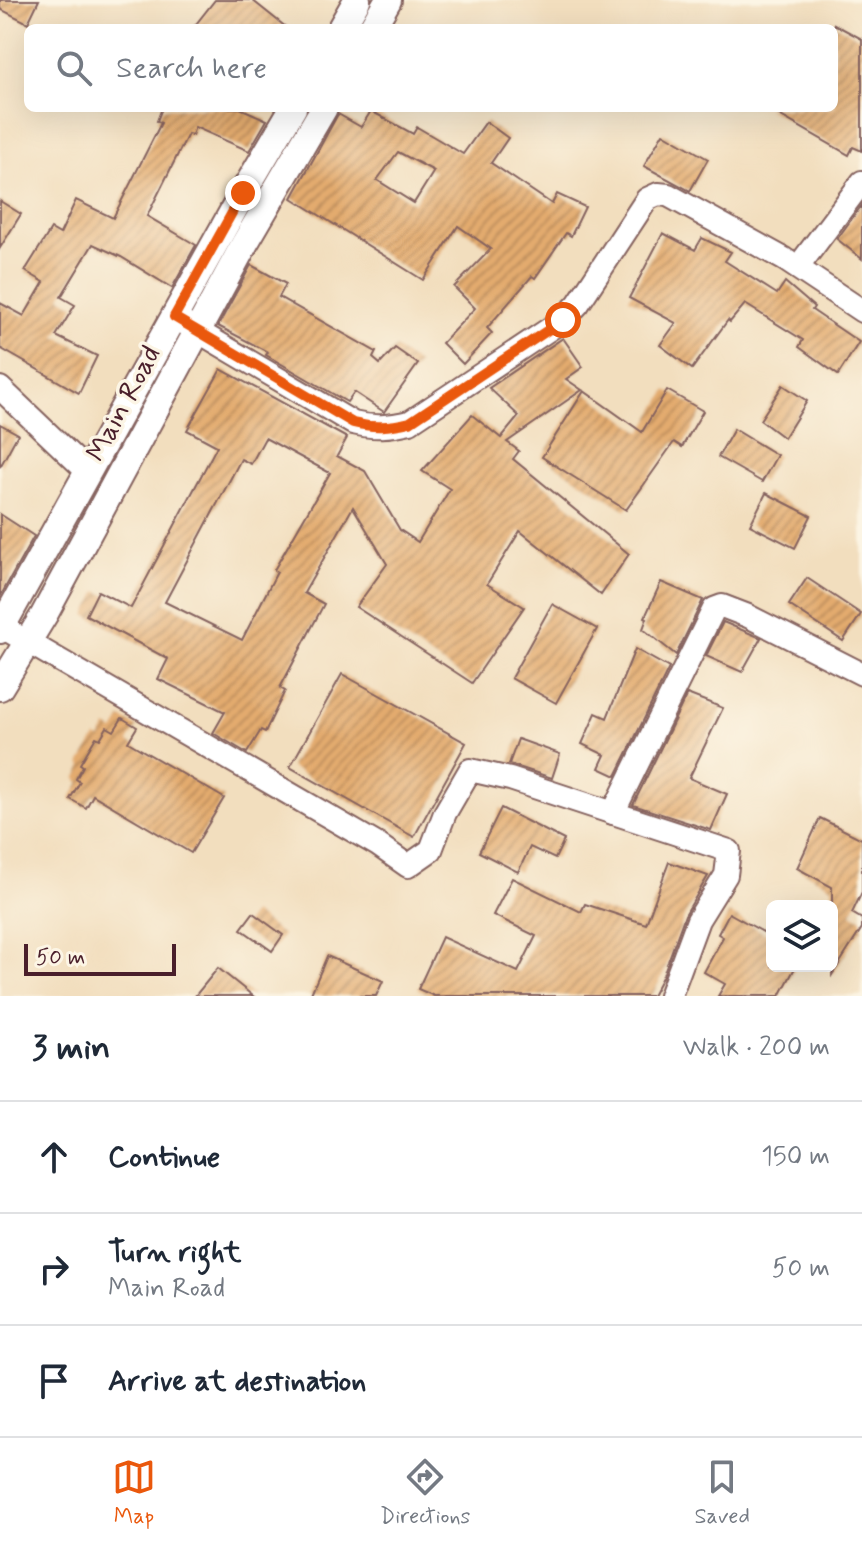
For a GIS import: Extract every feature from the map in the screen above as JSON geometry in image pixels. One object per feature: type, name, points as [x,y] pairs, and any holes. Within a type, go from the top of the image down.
[{"type":"main road","points":[[343,24],[357,0]]},
{"type":"main road","points":[[376,24],[388,0]]},
{"type":"main road","name":"Main Road","points":[[1,628],[291,112]]},
{"type":"main road","name":"Main Road","points":[[0,687],[245,243],[322,112]]},
{"type":"street","points":[[798,267],[862,182]]},
{"type":"street","points":[[174,317],[353,423],[390,427],[410,422],[563,320],[578,304],[652,195],[668,195],[798,267],[862,311]]},
{"type":"street","points":[[0,388],[88,472]]},
{"type":"street","points":[[613,813],[714,609],[722,606],[748,616],[862,674]]},
{"type":"street","points":[[1,628],[378,845],[408,866],[431,850],[445,813],[470,770],[510,779],[729,851],[726,875],[698,920],[670,996]]},
{"type":"building","points":[[0,0],[39,0],[28,23],[0,9]]},
{"type":"building","points":[[215,0],[252,0],[282,24],[196,24]]},
{"type":"building","points":[[838,26],[862,39],[862,151],[853,147],[849,155],[774,112],[838,112]]},
{"type":"building","points":[[160,112],[249,112],[267,120],[249,151],[195,127],[192,135],[188,134],[147,216],[196,245],[172,288],[93,244],[61,297],[75,305],[56,336],[97,356],[79,393],[0,348],[0,303],[24,316],[44,282],[25,271],[51,229],[60,234],[76,200],[113,218],[161,123],[157,121]]},
{"type":"building","points":[[373,112],[413,134],[417,127],[463,154],[486,122],[508,138],[491,163],[552,204],[557,194],[585,207],[571,236],[566,233],[535,278],[532,276],[487,328],[492,333],[463,364],[442,343],[475,308],[454,287],[491,249],[458,226],[423,280],[292,198],[338,114],[361,127]],"holes":[[[398,152],[434,171],[414,203],[377,180]]]},
{"type":"building","points":[[663,133],[708,159],[690,191],[644,166]]},
{"type":"building","points":[[0,201],[21,214],[0,248]]},
{"type":"building","points":[[862,205],[862,259],[837,239]]},
{"type":"building","points":[[663,233],[695,250],[702,238],[731,252],[725,261],[777,294],[785,282],[814,307],[812,310],[859,342],[838,375],[799,347],[803,340],[745,304],[730,322],[728,320],[692,369],[660,345],[676,323],[629,298]]},
{"type":"building","points":[[251,265],[286,284],[279,297],[376,352],[373,358],[380,364],[395,348],[418,364],[384,412],[354,392],[347,402],[266,355],[268,352],[218,326]]},
{"type":"building","points":[[563,338],[583,367],[566,379],[582,390],[507,442],[519,451],[513,459],[629,554],[601,595],[520,531],[487,584],[524,607],[472,683],[356,607],[387,564],[353,507],[304,593],[324,604],[280,688],[285,691],[265,732],[261,730],[247,753],[213,733],[225,712],[158,679],[168,659],[86,615],[98,591],[131,608],[217,446],[187,430],[221,369],[347,438],[337,456],[365,471],[400,530],[418,542],[450,489],[422,471],[472,415],[501,438],[519,416],[489,388]],"holes":[[[265,438],[330,473],[274,570],[277,572],[242,640],[165,602],[241,459],[251,464]]]},
{"type":"building","points":[[783,385],[807,401],[784,438],[760,420]]},
{"type":"building","points":[[667,390],[703,411],[682,447],[674,442],[626,510],[542,457],[584,391],[642,432]]},
{"type":"building","points":[[0,424],[18,434],[0,467]]},
{"type":"building","points":[[734,429],[777,455],[762,482],[718,457]]},
{"type":"building","points":[[766,493],[811,516],[795,548],[750,525]]},
{"type":"building","points":[[0,514],[34,536],[0,597]]},
{"type":"building","points":[[807,578],[861,614],[843,641],[789,605]]},
{"type":"building","points":[[661,582],[703,600],[676,655],[643,629],[645,617]]},
{"type":"building","points":[[552,604],[597,629],[556,703],[511,678]]},
{"type":"building","points":[[723,622],[761,638],[742,672],[706,656]]},
{"type":"building","points":[[635,649],[669,668],[616,776],[599,768],[605,755],[582,744],[596,713],[607,718]]},
{"type":"building","points":[[342,674],[466,743],[414,837],[290,767]]},
{"type":"building","points":[[687,694],[723,708],[689,778],[727,794],[711,830],[633,805]]},
{"type":"building","points":[[122,718],[137,727],[128,742],[224,798],[191,853],[93,795],[86,808],[70,799],[80,782],[76,779],[83,766],[80,764],[96,737],[100,739],[107,727],[114,731]]},
{"type":"building","points":[[518,739],[560,754],[552,778],[509,764]]},
{"type":"building","points":[[501,808],[564,840],[555,859],[530,847],[518,872],[479,852]]},
{"type":"building","points":[[820,818],[862,839],[862,892],[852,913],[862,919],[862,928],[838,966],[838,900],[832,900],[832,887],[797,868]]},
{"type":"building","points":[[669,862],[708,876],[685,915],[652,996],[434,996],[418,989],[442,937],[518,972],[536,936],[493,915],[512,878],[581,912],[585,904],[646,924]]},
{"type":"building","points":[[253,913],[283,935],[272,951],[241,929]]},
{"type":"building","points":[[729,913],[766,934],[766,972],[793,972],[780,996],[718,996],[725,984],[704,972],[723,937],[718,934]]},
{"type":"building","points":[[327,956],[383,981],[376,996],[310,996]]},
{"type":"building","points":[[218,968],[253,996],[195,996]]},
{"type":"route","points":[[243,193],[174,317],[353,423],[390,427],[410,422],[563,320]]}]
